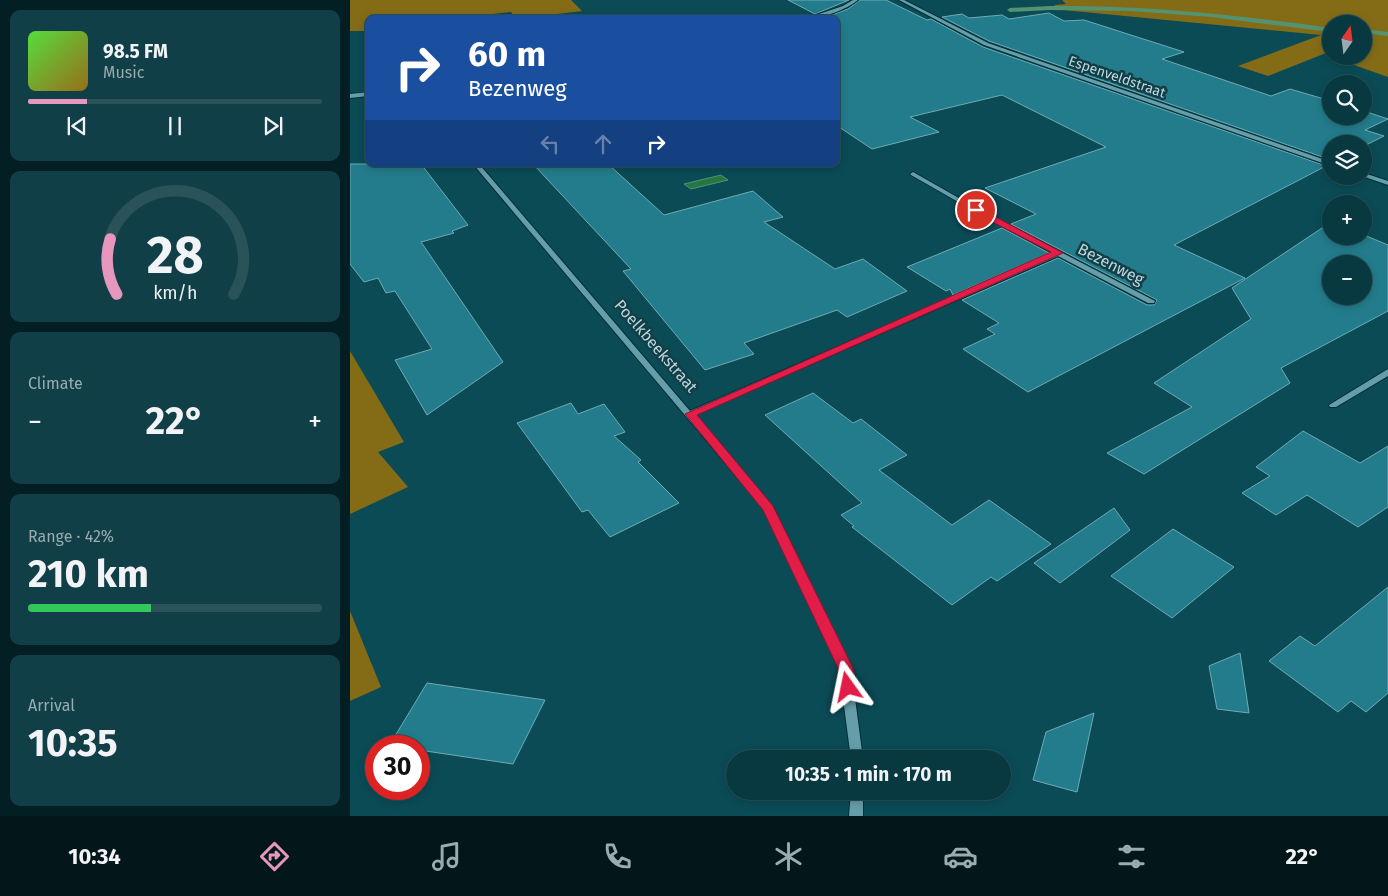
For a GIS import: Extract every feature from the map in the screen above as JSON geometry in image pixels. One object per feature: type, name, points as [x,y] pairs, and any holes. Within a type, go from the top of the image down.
[{"type":"street","points":[[819,15],[845,7],[856,0]]},
{"type":"street","name":"Espenveldstraat","points":[[901,0],[986,44],[1322,161]]},
{"type":"street","points":[[350,96],[365,94]]},
{"type":"street","name":"Poelkbeekstraat","points":[[479,167],[769,509],[845,668],[856,750]]},
{"type":"street","name":"Bezenweg","points":[[913,174],[1151,301]]},
{"type":"street","points":[[1372,178],[1388,184]]},
{"type":"street","name":"Bezenweg","points":[[690,414],[1058,253]]},
{"type":"street","points":[[1333,405],[1388,372]]},
{"type":"street","points":[[856,816],[857,800]]},
{"type":"shaded area","points":[[350,0],[571,0],[582,11],[549,15],[513,15],[511,12],[493,15],[365,15],[365,31],[350,31]]},
{"type":"shaded area","points":[[1062,0],[1388,0],[1388,77],[1354,65],[1372,65],[1372,15],[1322,15],[1322,55],[1268,76],[1238,66],[1321,35],[1053,9],[1055,5],[1066,4]]},
{"type":"shaded area","points":[[721,175],[728,180],[691,189],[684,184]]},
{"type":"shaded area","points":[[350,351],[404,442],[378,452],[408,487],[350,514]]},
{"type":"shaded area","points":[[350,611],[381,687],[350,701]]},
{"type":"building","points":[[788,0],[849,0],[815,14]]},
{"type":"building","points":[[860,0],[886,0],[927,20],[931,19],[983,47],[1322,165],[1322,168],[1174,245],[1245,278],[1028,392],[963,349],[995,334],[987,329],[999,323],[962,300],[1058,258],[1147,305],[1154,305],[1157,300],[1011,224],[1036,214],[985,188],[1106,147],[1002,95],[910,117],[939,132],[872,149],[840,128],[840,15],[831,15],[848,9]]},
{"type":"building","points":[[1049,13],[1064,21],[1084,20],[1184,52],[1162,59],[1271,96],[1290,89],[1322,98],[1322,125],[1372,125],[1372,114],[1388,119],[1365,130],[1384,136],[1372,142],[1372,135],[1322,135],[1322,157],[989,41],[942,17],[962,14],[969,18],[1002,15],[1009,19]]},
{"type":"building","points":[[350,164],[365,164],[365,167],[423,167],[468,225],[452,231],[454,233],[421,242],[503,362],[427,415],[395,360],[432,349],[395,291],[386,293],[378,278],[364,282],[350,264]]},
{"type":"building","points":[[536,167],[611,167],[664,215],[753,191],[783,217],[764,222],[835,269],[863,259],[907,291],[847,317],[837,310],[744,343],[754,354],[705,370],[623,271],[631,269]]},
{"type":"building","points":[[1002,228],[1049,253],[953,295],[950,289],[946,291],[907,267]]},
{"type":"building","points":[[1322,228],[1322,245],[1372,245],[1372,238],[1388,245],[1388,311],[1281,368],[1290,383],[1144,474],[1107,453],[1192,407],[1154,383],[1251,319],[1232,288]]},
{"type":"building","points":[[813,393],[853,423],[861,419],[907,455],[879,470],[952,525],[989,500],[1051,544],[997,581],[991,577],[952,605],[852,527],[854,526],[841,515],[862,503],[765,415]]},
{"type":"building","points":[[571,403],[578,414],[604,404],[625,432],[614,436],[641,460],[638,462],[679,503],[610,537],[588,510],[582,512],[517,423]]},
{"type":"building","points":[[1303,431],[1360,463],[1388,446],[1388,507],[1358,527],[1307,495],[1276,515],[1242,493],[1270,476],[1256,467]]},
{"type":"building","points":[[1114,508],[1130,530],[1060,583],[1034,563]]},
{"type":"building","points":[[1173,529],[1234,567],[1172,618],[1111,576]]},
{"type":"building","points":[[1388,587],[1388,693],[1366,712],[1351,701],[1338,712],[1269,661],[1300,636],[1315,646]]},
{"type":"building","points":[[1240,653],[1249,713],[1217,709],[1209,666]]},
{"type":"building","points":[[427,683],[545,700],[513,764],[430,752],[430,735],[396,735]]},
{"type":"building","points":[[1094,713],[1077,792],[1033,780],[1046,732]]},
{"type":"waterway","points":[[1010,10],[1091,8],[1171,11],[1322,29]]},
{"type":"waterway","points":[[1372,32],[1388,34]]},
{"type":"route","points":[[848,687],[845,668],[769,509],[690,414],[1058,253],[976,210]]}]
